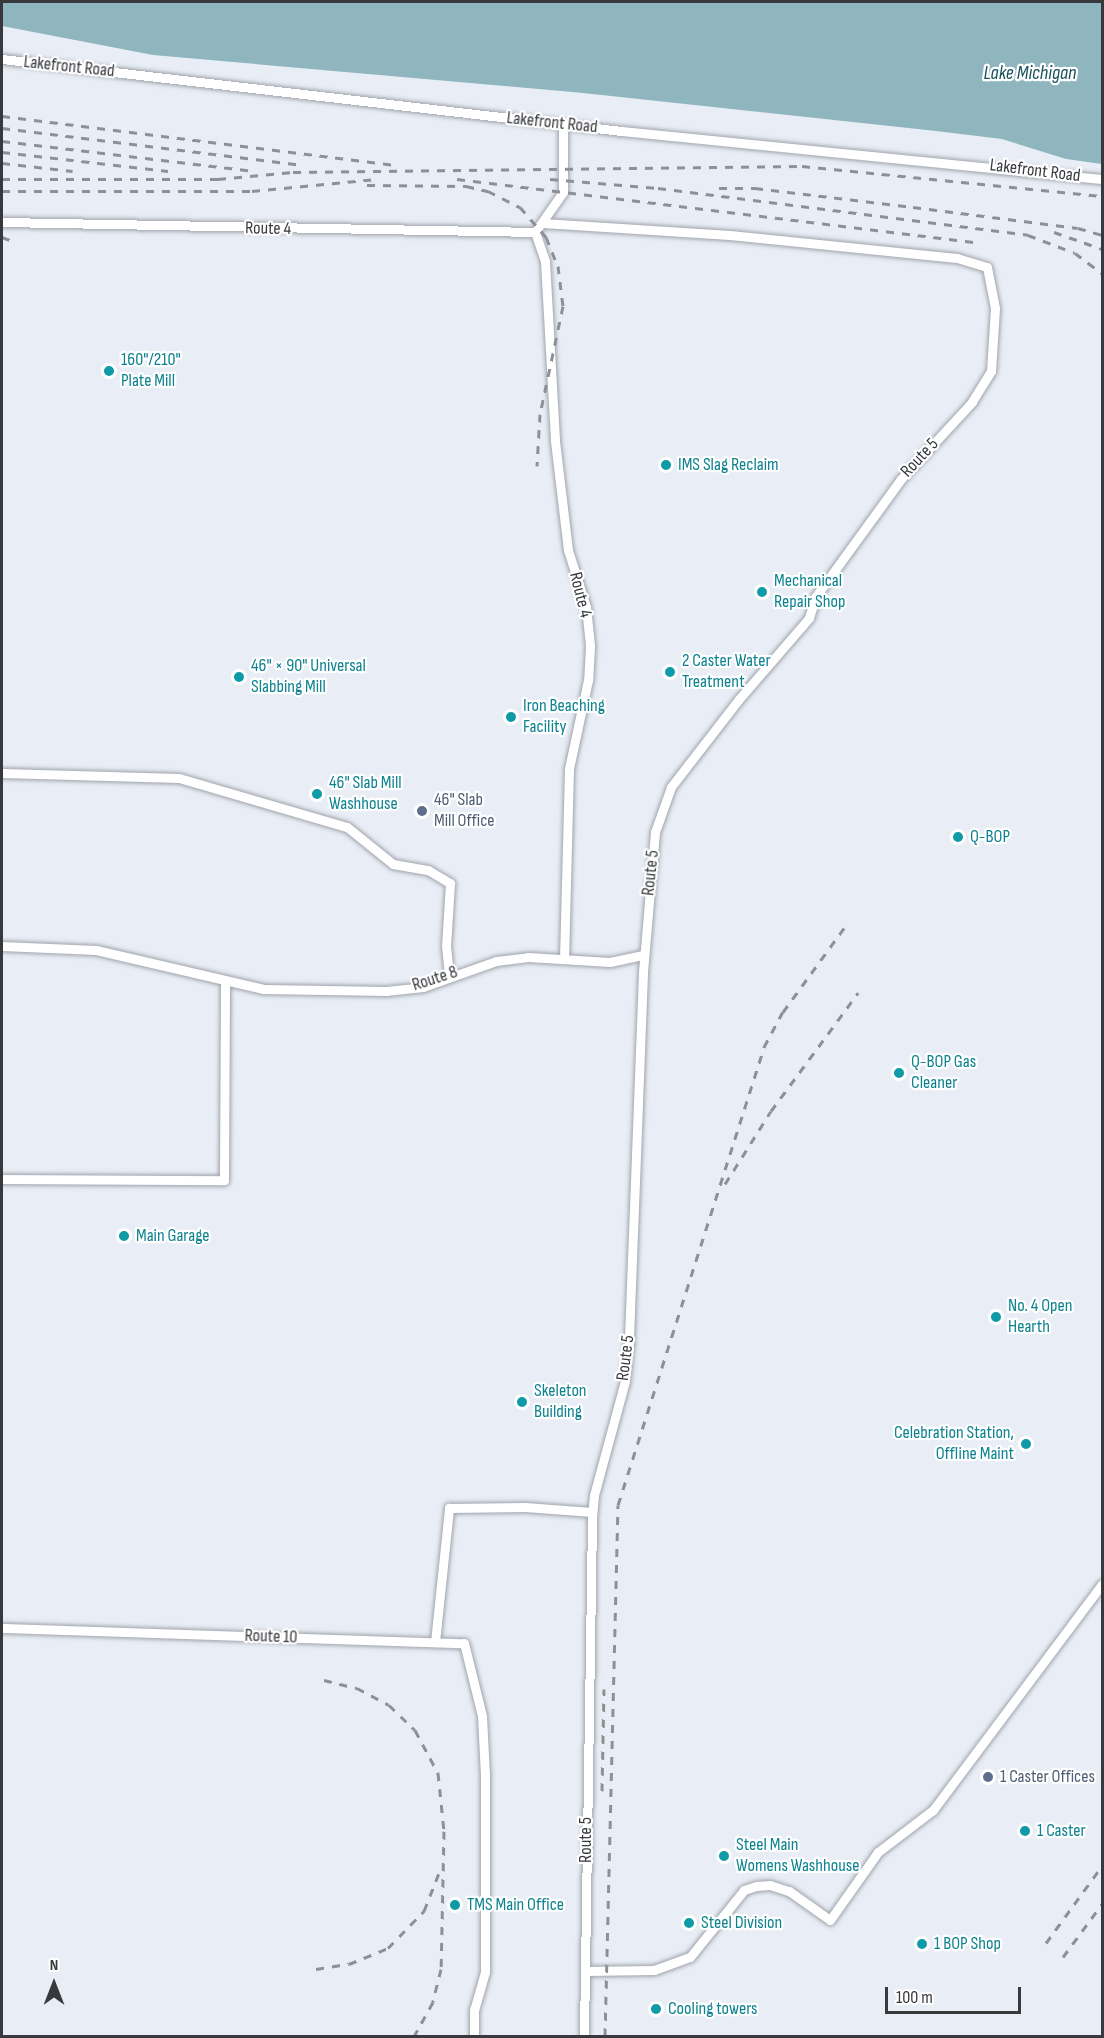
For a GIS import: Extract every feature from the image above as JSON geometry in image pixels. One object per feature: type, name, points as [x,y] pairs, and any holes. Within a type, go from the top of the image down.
[{"type":"street","name":"Lakefront Road","points":[[2,59],[563,124],[1102,179]]},
{"type":"street","points":[[535,232],[563,192],[563,124]]},
{"type":"street","name":"Route 4","points":[[2,222],[535,232],[545,261],[555,441],[568,550],[586,607],[590,646],[588,680],[569,769],[564,958]]},
{"type":"street","name":"Route 5","points":[[543,223],[730,235],[957,258],[987,267],[995,308],[991,371],[972,402],[901,479],[816,596],[809,618],[739,699],[671,787],[655,832],[644,955],[629,1342],[625,1381],[592,1512],[584,2037]]},
{"type":"street","points":[[2,773],[179,778],[347,827],[393,864],[428,870],[450,883],[446,946],[449,977]]},
{"type":"street","name":"Route 8","points":[[2,946],[96,950],[225,982],[263,989],[386,991],[423,987],[495,961],[528,957],[610,962],[644,955]]},
{"type":"street","points":[[2,1179],[224,1180],[225,982]]},
{"type":"street","points":[[435,1642],[449,1508],[525,1506],[592,1512]]},
{"type":"street","points":[[585,1971],[654,1970],[690,1957],[744,1890],[756,1886],[770,1885],[789,1891],[830,1920],[878,1852],[933,1810],[1102,1584]]},
{"type":"street","name":"Route 10","points":[[2,1628],[464,1643],[482,1716],[485,1972],[474,2010],[474,2037]]},
{"type":"water","name":"Lake Michigan","points":[[2,2],[1102,2],[1102,164],[1066,159],[1002,139],[936,131],[583,93],[153,55],[2,26]]},
{"type":"railway","points":[[2,116],[395,165]]},
{"type":"railway","points":[[2,128],[303,165]]},
{"type":"railway","points":[[2,141],[252,171]]},
{"type":"railway","points":[[2,152],[168,171]]},
{"type":"railway","points":[[2,163],[73,171]]},
{"type":"railway","points":[[2,179],[218,179],[293,172],[802,166],[1102,196]]},
{"type":"railway","points":[[2,191],[252,191],[376,179]]},
{"type":"railway","points":[[457,179],[973,242]]},
{"type":"railway","points":[[550,179],[658,188],[1028,235],[1075,253],[1102,273]]},
{"type":"railway","points":[[367,185],[466,186],[488,191],[520,207],[546,237],[558,266],[563,306],[540,414],[537,466]]},
{"type":"railway","points":[[719,188],[755,188],[913,207],[1078,228],[1102,235]]},
{"type":"railway","points":[[1054,232],[1102,249]]},
{"type":"railway","points":[[2,237],[10,240]]},
{"type":"railway","points":[[605,2036],[618,1505],[764,1047],[783,1012],[847,924]]},
{"type":"railway","points":[[725,1184],[771,1111],[858,993]]},
{"type":"railway","points":[[324,1680],[357,1688],[389,1705],[415,1730],[438,1773],[444,1831],[441,1969],[433,2002],[414,2036]]},
{"type":"railway","points":[[602,1791],[604,1689]]},
{"type":"railway","points":[[1046,1943],[1102,1866]]},
{"type":"railway","points":[[316,1969],[349,1964],[388,1948],[424,1911],[439,1873]]},
{"type":"railway","points":[[1063,1957],[1102,1904]]},
{"type":"place","name":"160\"/210\" Plate Mill","points":[[109,371]]},
{"type":"place","name":"IMS Slag Reclaim","points":[[666,465]]},
{"type":"place","name":"Mechanical Repair Shop","points":[[762,592]]},
{"type":"place","name":"2 Caster Water Treatment","points":[[670,672]]},
{"type":"place","name":"46\" × 90\" Universal Slabbing Mill","points":[[239,677]]},
{"type":"place","name":"Iron Beaching Facility","points":[[511,717]]},
{"type":"place","name":"46\" Slab Mill Washhouse","points":[[317,794]]},
{"type":"place","name":"46\" Slab Mill Office","points":[[422,811]]},
{"type":"place","name":"Q-BOP","points":[[958,837]]},
{"type":"place","name":"Q-BOP Gas Cleaner","points":[[899,1073]]},
{"type":"place","name":"Main Garage","points":[[124,1236]]},
{"type":"place","name":"No. 4 Open Hearth","points":[[996,1317]]},
{"type":"place","name":"Skeleton Building","points":[[522,1402]]},
{"type":"place","name":"Celebration Station, Offline Maint","points":[[1026,1444]]},
{"type":"place","name":"1 Caster Offices","points":[[988,1777]]},
{"type":"place","name":"1 Caster","points":[[1025,1831]]},
{"type":"place","name":"Steel Main Womens Washhouse","points":[[724,1856]]},
{"type":"place","name":"TMS Main Office","points":[[455,1905]]},
{"type":"place","name":"Steel Division","points":[[689,1923]]},
{"type":"place","name":"1 BOP Shop","points":[[922,1944]]},
{"type":"place","name":"Cooling towers","points":[[656,2009]]}]
